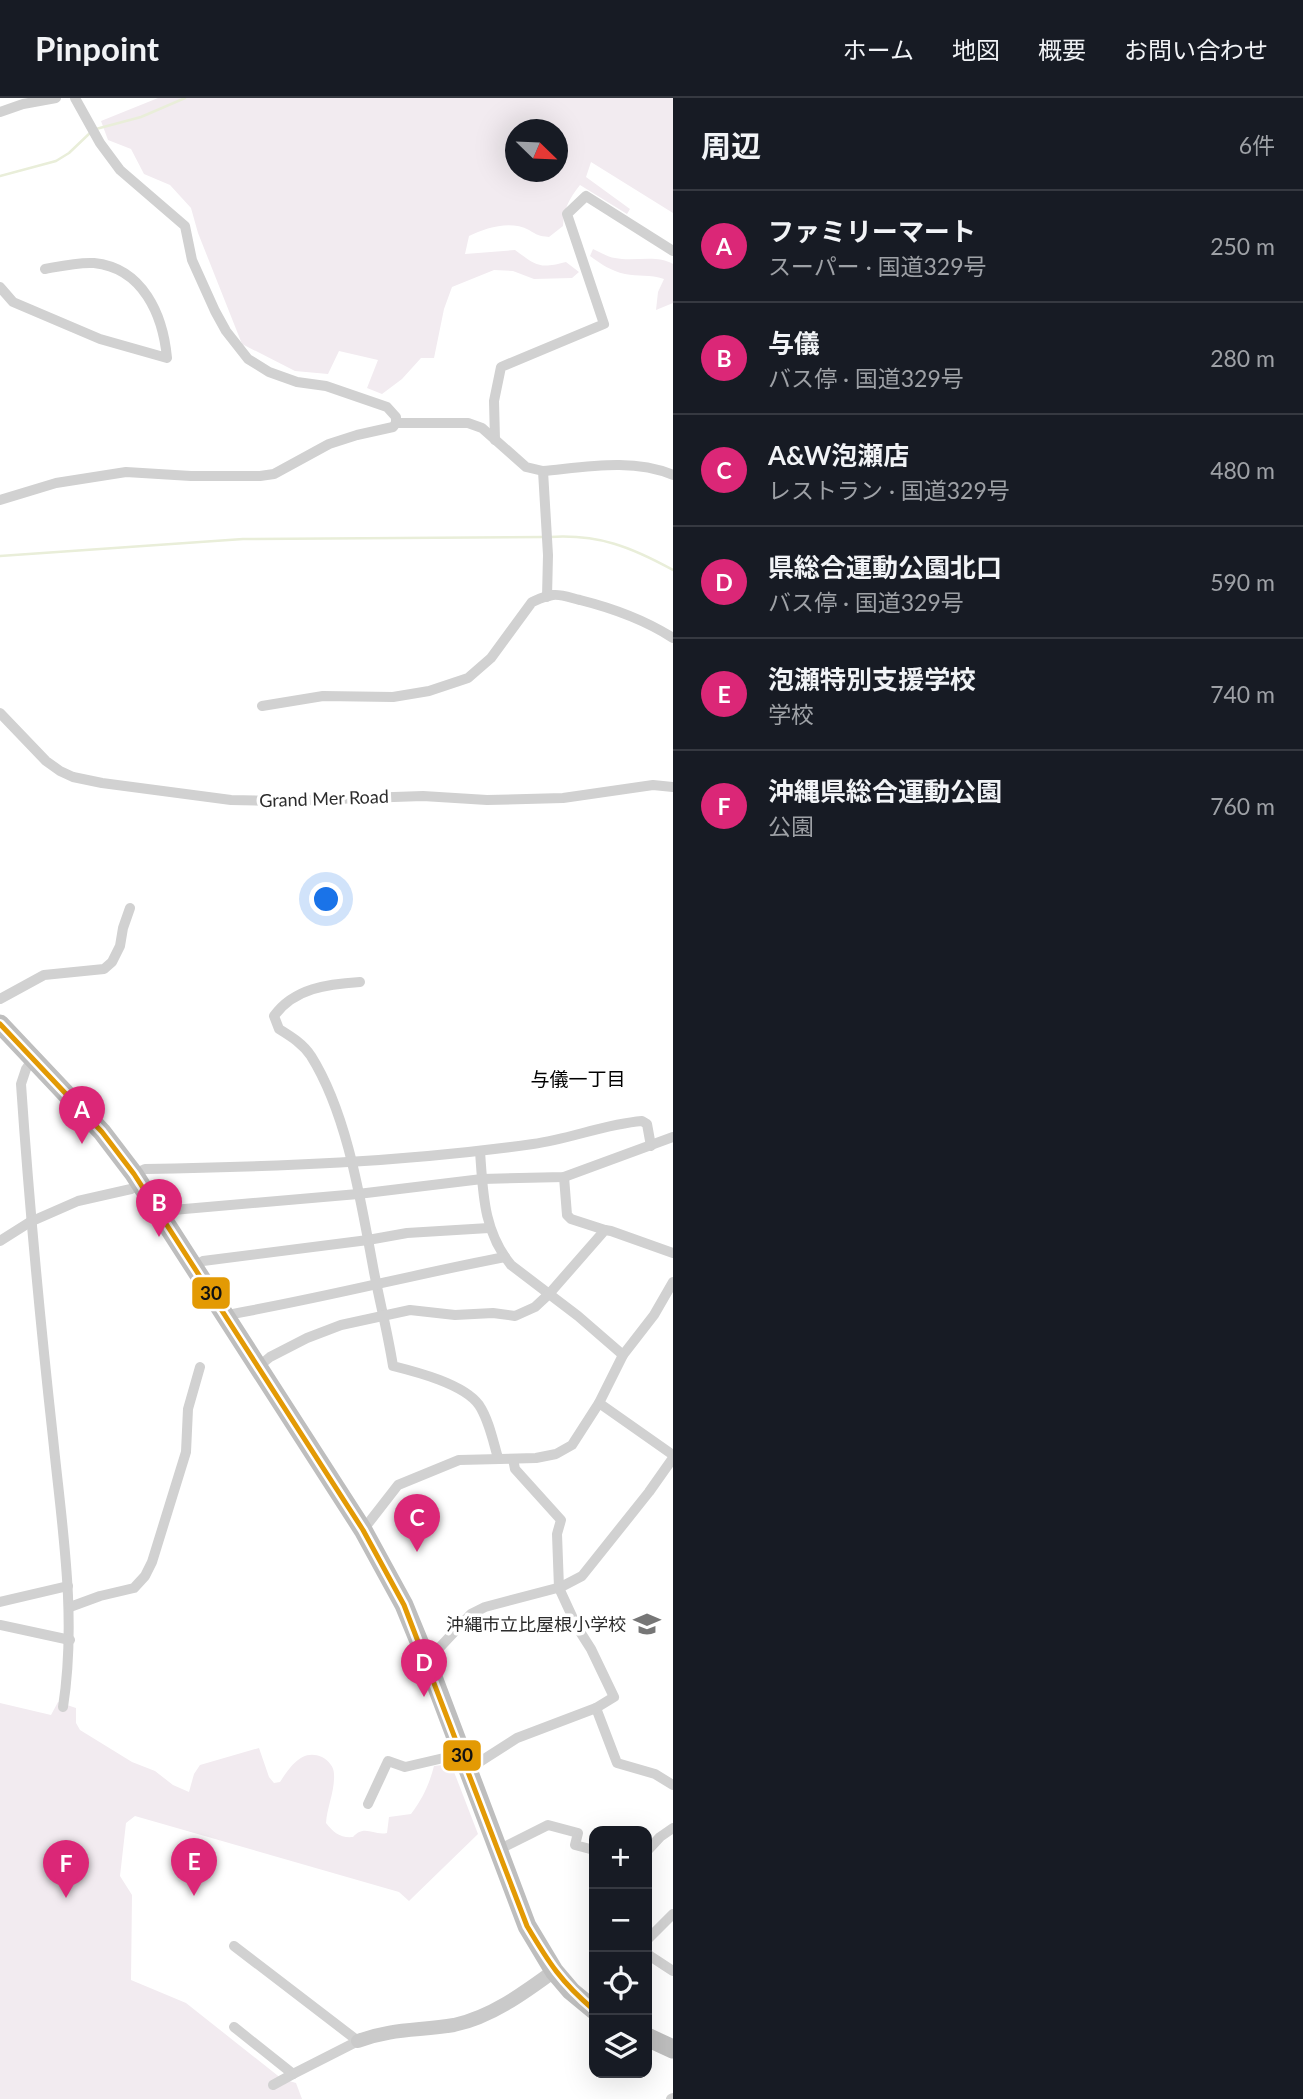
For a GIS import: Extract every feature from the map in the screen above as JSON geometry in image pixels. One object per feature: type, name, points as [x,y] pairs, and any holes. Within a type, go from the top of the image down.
[{"type":"highway","points":[[0,1024],[102,1132],[137,1178],[363,1530],[404,1605],[527,1926],[554,1972],[589,2001]]},
{"type":"highway","points":[[652,2039],[673,2049]]},
{"type":"street","points":[[0,112],[23,104],[56,98]]},
{"type":"street","points":[[0,500],[57,483],[126,472],[191,477],[274,474],[329,444],[393,427],[396,423],[396,417],[388,408],[326,386],[297,382],[269,372],[248,359],[226,331],[215,311],[192,260],[185,226],[121,170],[100,143],[75,98]]},
{"type":"street","points":[[495,440],[494,401],[501,367],[604,324],[567,214],[586,196],[673,251]]},
{"type":"street","points":[[0,287],[13,302],[100,339],[167,358],[162,324],[153,304],[127,274],[92,263],[45,269]]},
{"type":"street","points":[[396,423],[468,423],[482,428],[526,467],[544,471],[640,466],[673,475]]},
{"type":"street","points":[[544,471],[547,597]]},
{"type":"street","points":[[262,706],[323,696],[393,697],[429,691],[468,678],[491,658],[532,602],[547,597],[561,595],[604,606],[646,623],[673,638]]},
{"type":"street","name":"Grand Mer Road","points":[[0,712],[46,761],[73,776],[102,783],[231,800],[423,796],[487,800],[563,798],[653,785],[673,787]]},
{"type":"street","points":[[0,999],[44,975],[104,969],[112,962],[120,946],[130,908]]},
{"type":"street","points":[[360,982],[335,984],[298,994],[274,1016],[279,1029],[297,1039],[310,1055],[334,1100],[351,1162],[393,1366],[422,1373],[455,1387],[478,1404],[491,1433],[498,1458]]},
{"type":"street","points":[[33,1059],[21,1084],[30,1222],[70,1606],[70,1640],[63,1707]]},
{"type":"street","points":[[0,1241],[30,1222],[78,1201],[131,1189],[145,1169],[351,1162],[480,1151],[537,1144],[622,1122],[642,1121],[647,1124],[651,1146]]},
{"type":"street","points":[[163,1217],[173,1210],[358,1194],[482,1179],[564,1177],[673,1137]]},
{"type":"street","points":[[480,1151],[489,1228],[505,1257],[511,1265],[578,1316],[623,1355]]},
{"type":"street","points":[[564,1177],[567,1215],[571,1219],[673,1253]]},
{"type":"street","points":[[194,1266],[203,1261],[407,1233],[489,1228]]},
{"type":"street","points":[[258,1367],[270,1357],[307,1338],[341,1325],[410,1310],[455,1315],[493,1313],[515,1316],[535,1307],[549,1294],[604,1230]]},
{"type":"street","points":[[226,1315],[505,1257]]},
{"type":"street","points":[[363,1530],[398,1485],[459,1460],[536,1458],[556,1454],[572,1445],[599,1403],[623,1355],[654,1315],[673,1282]]},
{"type":"street","points":[[70,1606],[134,1588],[145,1576],[152,1562],[186,1452],[188,1409],[200,1367]]},
{"type":"street","points":[[427,1661],[471,1614],[485,1607],[559,1588],[582,1576],[649,1492],[673,1457],[599,1403]]},
{"type":"street","points":[[368,1804],[388,1761],[405,1767],[448,1757],[464,1761],[596,1708],[614,1697],[559,1588],[557,1534],[561,1520],[515,1469],[513,1459]]},
{"type":"street","points":[[0,1602],[68,1586]]},
{"type":"street","points":[[0,1625],[70,1640]]},
{"type":"street","points":[[596,1708],[617,1763],[655,1774],[673,1784]]},
{"type":"street","points":[[498,1850],[548,1825],[578,1833],[575,1845],[589,1849]]},
{"type":"street","points":[[652,1846],[673,1828]]},
{"type":"street","points":[[652,1935],[673,1914]]},
{"type":"street","points":[[234,1946],[358,2041]]},
{"type":"street","points":[[652,1957],[673,1971]]},
{"type":"street","points":[[273,2085],[358,2041],[378,2034],[455,2024],[483,2014],[514,1999],[554,1972]]},
{"type":"street","points":[[233,2027],[293,2074]]},
{"type":"shaded area","points":[[158,98],[673,98],[673,213],[591,162],[586,177],[630,209],[627,214],[580,185],[568,204],[563,226],[549,237],[522,227],[506,225],[469,236],[465,254],[515,250],[539,265],[566,262],[579,272],[572,278],[534,279],[513,271],[494,270],[452,287],[444,309],[434,358],[421,358],[402,379],[382,394],[367,388],[378,360],[339,351],[328,374],[295,371],[242,344],[198,233],[191,208],[170,185],[144,174],[131,149],[108,140],[101,121]]},
{"type":"shaded area","points":[[593,249],[622,259],[660,259],[673,264],[673,303],[656,310],[658,292],[664,279],[615,271],[590,256]]},
{"type":"shaded area","points":[[58,1702],[76,1708],[76,1723],[80,1730],[132,1762],[155,1771],[173,1785],[189,1792],[194,1774],[200,1765],[259,1748],[269,1777],[274,1783],[280,1782],[297,1760],[308,1755],[322,1757],[331,1764],[334,1774],[326,1823],[344,1837],[353,1837],[361,1831],[387,1833],[389,1817],[411,1814],[425,1791],[434,1766],[451,1764],[478,1834],[409,1901],[399,1892],[135,1816],[126,1823],[120,1876],[132,1895],[131,1980],[186,2003],[282,2079],[296,2083],[302,2099],[0,2099],[0,1703],[51,1715]]},
{"type":"waterway","points":[[96,129],[141,117],[185,98]]},
{"type":"waterway","points":[[0,176],[56,161],[69,153],[91,132]]},
{"type":"waterway","points":[[0,556],[243,539],[544,537]]},
{"type":"waterway","points":[[550,537],[584,538],[614,544],[673,570]]},
{"type":"transit line","name":"30","points":[[0,1024],[102,1132],[134,1174],[363,1530],[404,1605],[527,1926],[556,1971],[589,2005]]},
{"type":"place","name":"ファミリーマート","points":[[82,1144]]},
{"type":"place","name":"与儀","points":[[159,1237]]},
{"type":"place","name":"A&W泡瀬店","points":[[417,1552]]},
{"type":"place","name":"沖縄市立比屋根小学校","points":[[647,1624]]},
{"type":"place","name":"県総合運動公園北口","points":[[424,1697]]},
{"type":"place","name":"泡瀬特別支援学校","points":[[194,1896]]},
{"type":"place","name":"沖縄県総合運動公園","points":[[66,1898]]},
{"type":"district","name":"与儀一丁目","points":[[578,1078]]}]
